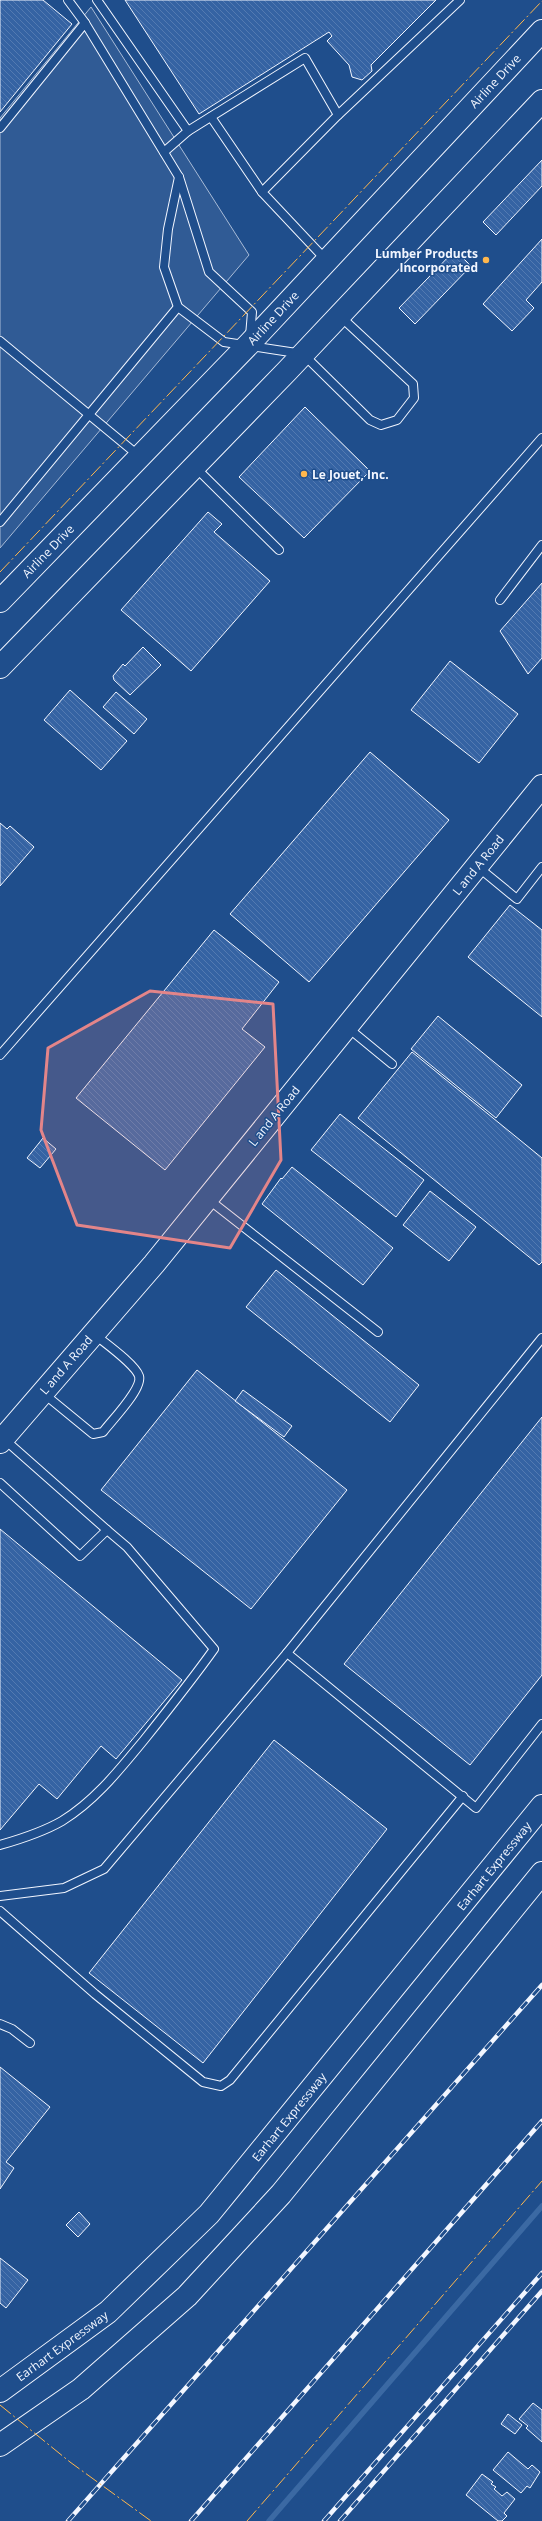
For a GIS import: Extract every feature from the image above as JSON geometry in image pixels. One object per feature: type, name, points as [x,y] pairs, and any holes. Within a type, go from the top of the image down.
[{"type":"main road","name":"Airline Drive","points":[[0,601],[249,344],[542,31]]},
{"type":"main road","points":[[0,667],[303,354],[542,101]]},
{"type":"main road","name":"L and A Road","points":[[2,1440],[207,1198],[542,786]]},
{"type":"main road","name":"Earhart Expressway","points":[[0,2391],[108,2312],[209,2214],[542,1806]]},
{"type":"main road","points":[[0,2445],[81,2389],[187,2296],[281,2194],[542,1873]]},
{"type":"lane","points":[[68,0],[85,23],[179,177],[209,272],[252,312],[249,344]]},
{"type":"lane","points":[[97,0],[188,131]]},
{"type":"lane","points":[[262,192],[338,115],[460,0]]},
{"type":"lane","points":[[0,128],[85,23]]},
{"type":"lane","points":[[164,152],[188,131],[305,58],[338,115]]},
{"type":"lane","points":[[211,117],[262,192],[326,260]]},
{"type":"lane","points":[[179,177],[168,229],[164,267],[178,307],[224,342],[249,344],[303,354],[370,420],[381,425],[398,420],[414,398],[413,384],[339,316]]},
{"type":"lane","points":[[0,522],[178,307]]},
{"type":"lane","points":[[0,341],[89,413],[139,456]]},
{"type":"lane","points":[[0,1055],[542,438]]},
{"type":"lane","points":[[194,467],[279,550]]},
{"type":"lane","points":[[500,600],[542,545]]},
{"type":"lane","points":[[477,866],[517,899],[542,866]]},
{"type":"lane","points":[[346,1027],[392,1064]]},
{"type":"lane","points":[[207,1198],[378,1332]]},
{"type":"lane","points":[[42,1392],[93,1434],[103,1432],[138,1388],[139,1377],[134,1369],[93,1333]]},
{"type":"lane","points":[[0,1896],[64,1888],[104,1869],[287,1653],[542,1338]]},
{"type":"lane","points":[[0,1845],[26,1837],[62,1821],[88,1802],[118,1771],[187,1688],[214,1649],[127,1547],[2,1440]]},
{"type":"lane","points":[[0,1483],[80,1556],[107,1530]]},
{"type":"lane","points":[[287,1653],[476,1808],[542,1724]]},
{"type":"lane","points":[[0,1911],[96,1994],[203,2082],[221,2086],[230,2080],[462,1796]]},
{"type":"lane","points":[[0,2024],[12,2029],[30,2043]]},
{"type":"highlighted area","points":[[150,991],[273,1004],[281,1160],[230,1248],[77,1225],[41,1130],[48,1048]]},
{"type":"shaded area","points":[[91,7],[249,255],[0,548],[0,118]]},
{"type":"building","points":[[0,0],[43,0],[72,24],[0,112]]},
{"type":"building","points":[[125,0],[436,0],[371,65],[372,71],[362,80],[352,77],[349,65],[327,41],[332,36],[329,32],[199,114]]},
{"type":"building","points":[[542,160],[542,186],[496,235],[483,222]]},
{"type":"building","points":[[542,239],[542,282],[526,300],[534,308],[512,331],[483,304]]},
{"type":"building","points":[[455,250],[471,266],[415,324],[399,308]]},
{"type":"building","name":"Le Jouet, Inc.","points":[[305,407],[370,471],[304,538],[239,477]]},
{"type":"building","points":[[208,512],[222,524],[214,532],[270,581],[191,671],[121,610]]},
{"type":"building","points":[[542,583],[542,658],[528,674],[500,631]]},
{"type":"building","points":[[143,647],[161,665],[130,695],[114,680],[113,676],[123,664],[125,666]]},
{"type":"building","points":[[450,661],[518,714],[479,763],[411,710]]},
{"type":"building","points":[[70,690],[127,741],[101,770],[44,720]]},
{"type":"building","points":[[116,692],[147,719],[134,734],[103,707]]},
{"type":"building","points":[[370,752],[449,820],[309,982],[230,914]]},
{"type":"building","points":[[0,823],[7,829],[10,826],[34,847],[0,886]]},
{"type":"building","points":[[510,905],[542,930],[542,1017],[468,957]]},
{"type":"building","points":[[214,930],[279,982],[242,1029],[265,1047],[165,1170],[76,1098]]},
{"type":"building","points":[[438,1016],[522,1085],[496,1118],[411,1049]]},
{"type":"building","points":[[412,1052],[542,1158],[542,1262],[539,1265],[358,1118]]},
{"type":"building","points":[[340,1114],[424,1180],[396,1217],[311,1150]]},
{"type":"building","points":[[43,1138],[56,1149],[40,1168],[27,1158]]},
{"type":"building","points":[[292,1167],[393,1248],[363,1285],[262,1204],[281,1178],[282,1179]]},
{"type":"building","points":[[430,1191],[476,1227],[449,1261],[403,1225]]},
{"type":"building","points":[[276,1270],[419,1385],[390,1422],[246,1307]]},
{"type":"building","points":[[197,1370],[347,1490],[251,1609],[101,1490]]},
{"type":"building","points":[[243,1390],[292,1426],[284,1437],[235,1401]]},
{"type":"building","points":[[542,1417],[542,1675],[470,1765],[344,1664]]},
{"type":"building","points":[[0,1529],[182,1680],[116,1759],[101,1746],[57,1799],[39,1784],[0,1830]]},
{"type":"building","points":[[274,1740],[387,1829],[203,2063],[89,1973]]},
{"type":"building","points":[[0,2067],[50,2107],[6,2162],[14,2168],[0,2189]]},
{"type":"building","points":[[79,2212],[90,2224],[78,2237],[66,2225]]},
{"type":"building","points":[[0,2258],[28,2280],[6,2308],[0,2303]]},
{"type":"building","points":[[533,2403],[542,2410],[542,2442],[526,2428],[528,2426],[519,2419]]},
{"type":"building","points":[[508,2414],[522,2425],[515,2434],[501,2424]]},
{"type":"building","points":[[508,2452],[528,2469],[532,2465],[540,2472],[530,2488],[527,2486],[521,2493],[493,2470]]},
{"type":"building","points":[[482,2474],[493,2482],[491,2484],[496,2487],[494,2489],[502,2496],[507,2492],[515,2499],[504,2513],[507,2516],[502,2521],[498,2521],[466,2495]]},
{"type":"waterway","points":[[269,2521],[542,2206]]},
{"type":"railway","points":[[68,2521],[542,1985]]},
{"type":"railway","points":[[191,2521],[542,2121]]},
{"type":"railway","points":[[324,2521],[542,2273]]},
{"type":"railway","points":[[340,2521],[542,2291]]},
{"type":"power","points":[[0,572],[542,1]]},
{"type":"power","points":[[247,2521],[542,2181]]},
{"type":"power","points":[[0,2405],[70,2462],[151,2521]]},
{"type":"place","name":"Lumber Products Incorporated","points":[[486,260]]},
{"type":"place","name":"Le Jouet, Inc.","points":[[304,474]]}]
